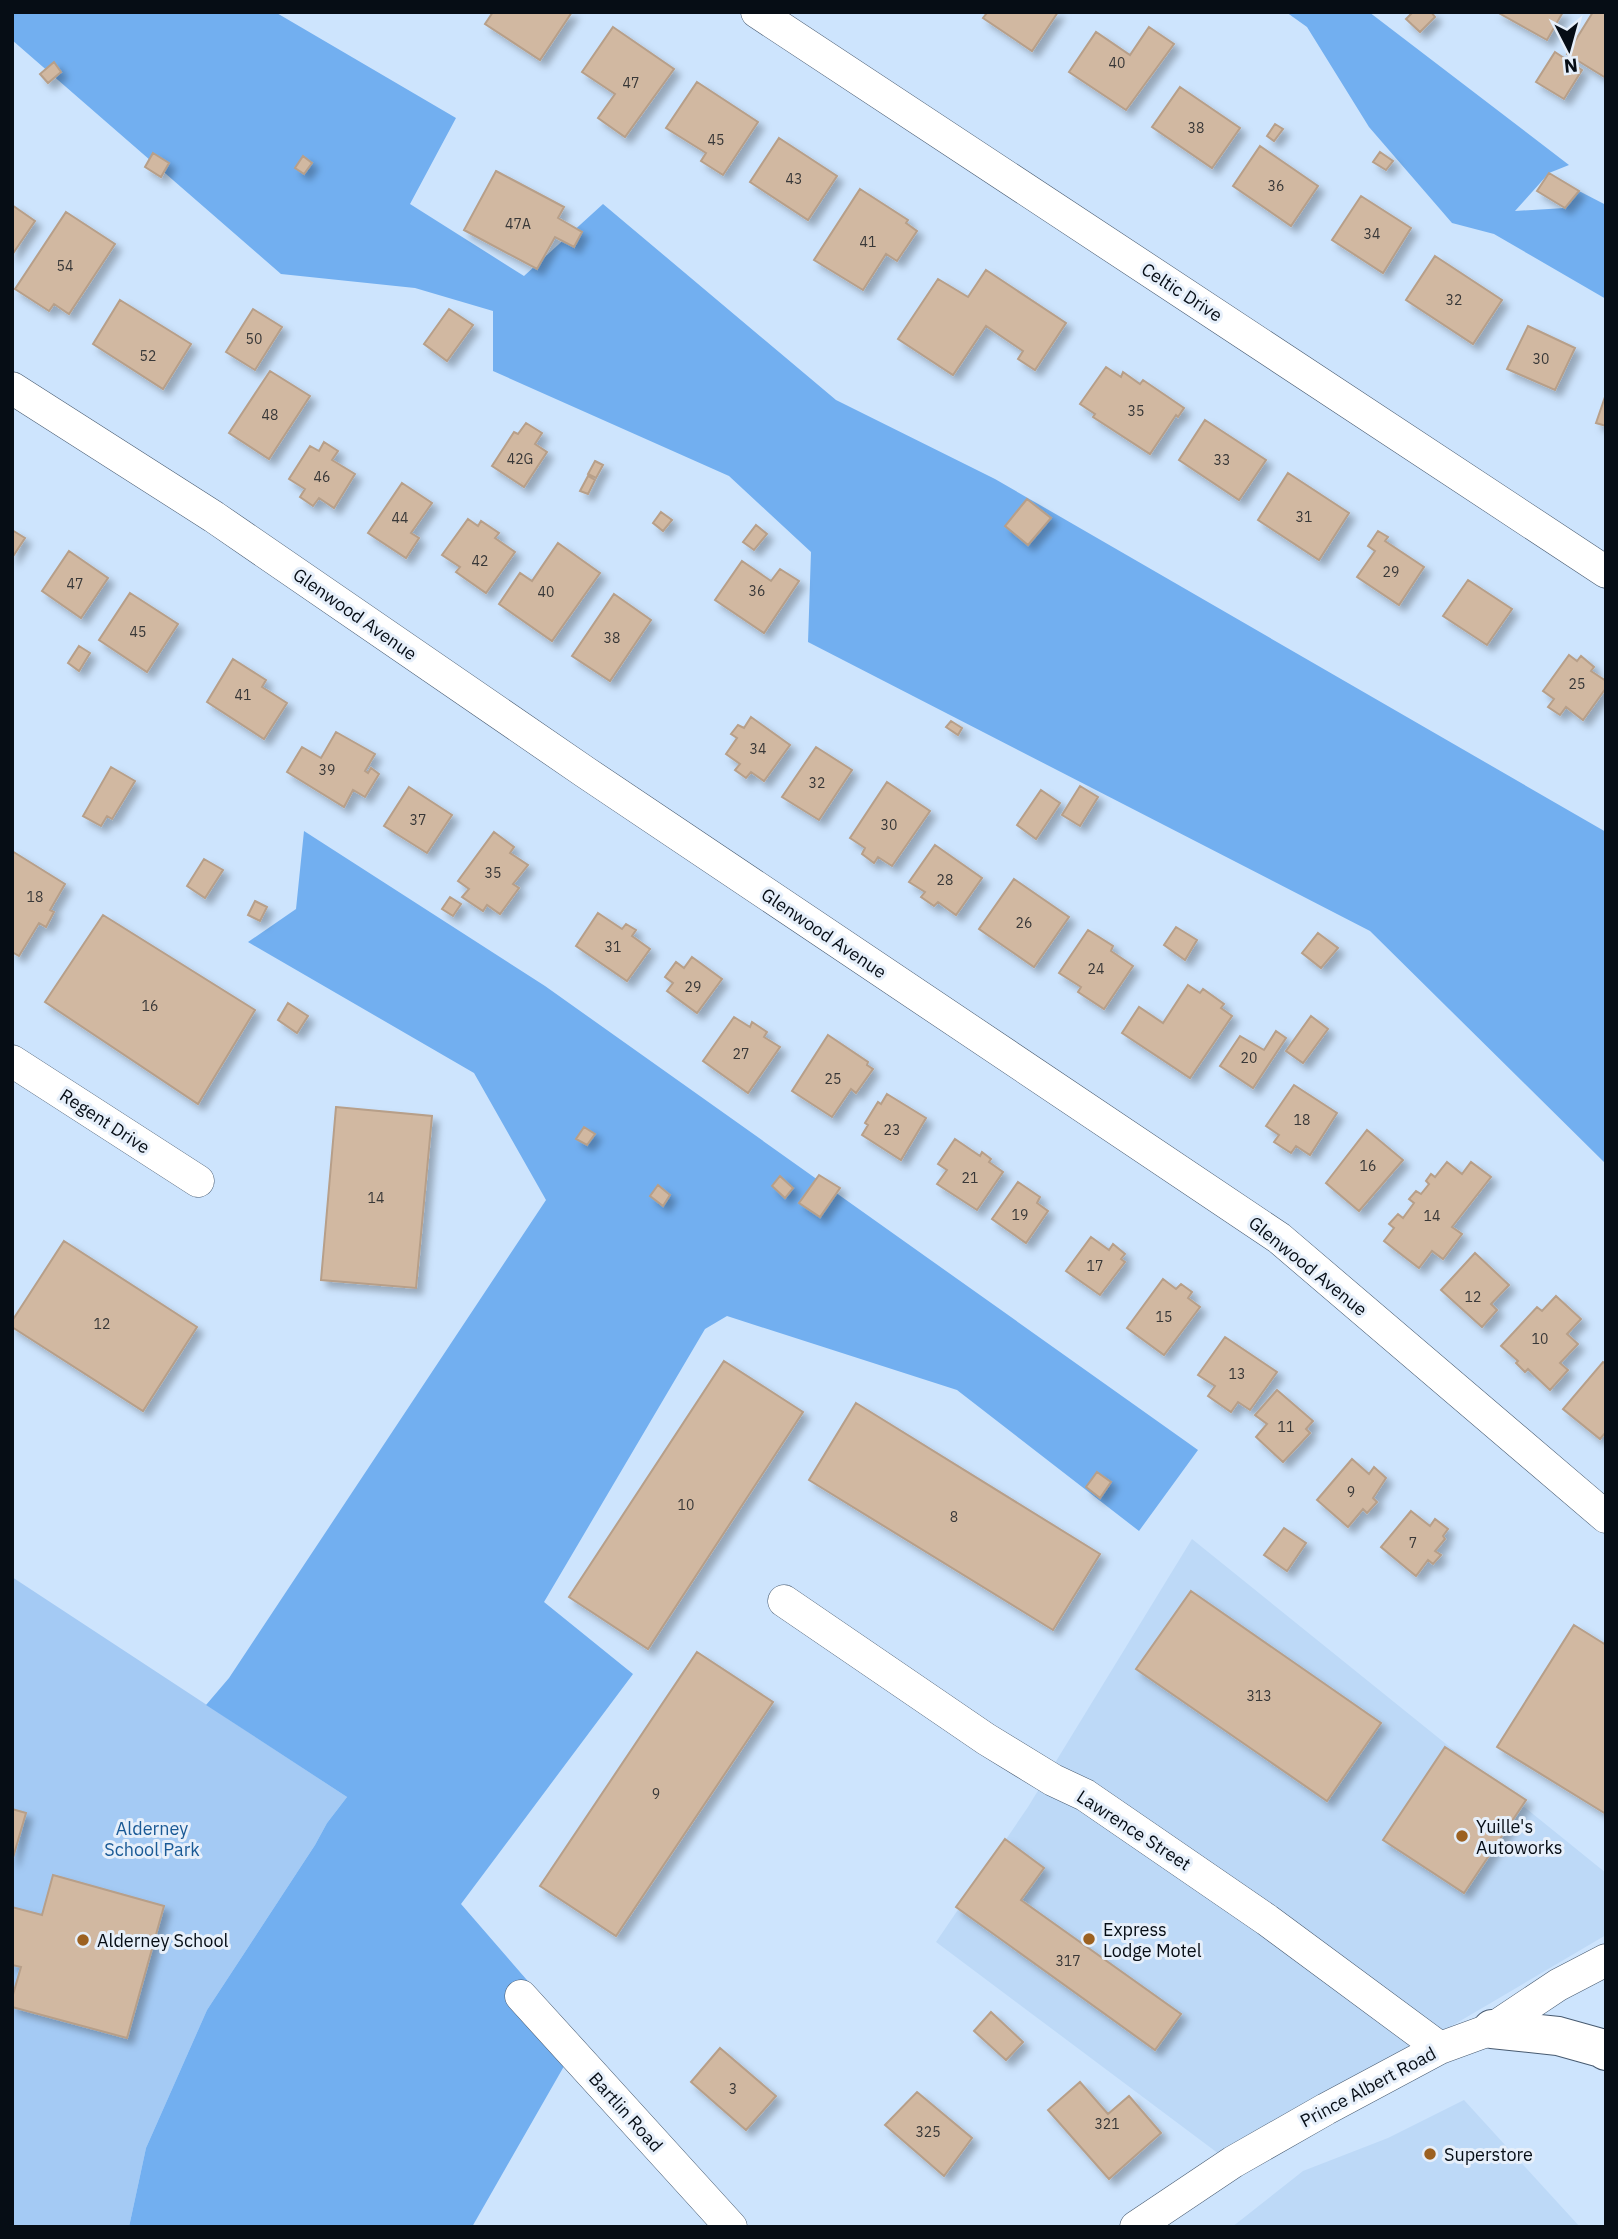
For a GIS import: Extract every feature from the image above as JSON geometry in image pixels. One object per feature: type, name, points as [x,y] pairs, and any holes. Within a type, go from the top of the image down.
[{"type":"main road","points":[[1492,2029],[1558,2036],[1601,2048],[1606,2052]]},
{"type":"street","name":"Celtic Drive","points":[[757,12],[1606,572]]},
{"type":"street","name":"Glenwood Avenue","points":[[12,388],[214,517],[584,772],[1279,1238],[1606,1517]]},
{"type":"street","name":"Regent Drive","points":[[12,1061],[198,1181]]},
{"type":"street","name":"Lawrence Street","points":[[784,1601],[986,1739],[1053,1780],[1085,1795],[1267,1920],[1440,2048]]},
{"type":"street","name":"Prince Albert Road","points":[[1136,2227],[1233,2162],[1326,2109],[1440,2048],[1492,2029],[1558,1985],[1606,1960]]},
{"type":"street","name":"Bartlin Road","points":[[521,1996],[731,2227]]},
{"type":"shaded area","points":[[12,12],[275,12],[456,118],[410,204],[524,276],[603,204],[836,400],[995,479],[1606,832],[1606,1164],[1370,931],[808,642],[811,552],[729,476],[493,371],[493,311],[415,288],[281,274],[12,40]]},
{"type":"shaded area","points":[[1286,12],[1369,12],[1569,165],[1549,173],[1515,211],[1565,208],[1579,191],[1606,205],[1606,299],[1494,234],[1452,223],[1369,127],[1307,27]]},
{"type":"shaded area","points":[[304,831],[545,986],[1198,1450],[1139,1531],[957,1390],[727,1316],[705,1329],[544,1602],[633,1674],[461,1904],[579,2040],[472,2227],[129,2227],[146,2148],[207,2010],[327,1823],[347,1797],[206,1705],[229,1678],[546,1200],[474,1073],[248,942],[296,909]]},
{"type":"shaded area","points":[[1192,1539],[1606,1873],[1606,1935],[1309,2110],[1235,2166],[936,1942],[1028,1807]]},
{"type":"shaded area","name":"Superstore","points":[[1464,2100],[1580,2227],[1232,2227],[1303,2171],[1388,2138]]},
{"type":"green space","name":"Alderney School Park","points":[[12,1577],[347,1797],[327,1823],[207,2010],[146,2148],[129,2227],[12,2227]]},
{"type":"building","points":[[493,12],[572,12],[540,60],[485,24]]},
{"type":"building","points":[[984,12],[1058,12],[1032,51],[983,18],[986,14]]},
{"type":"building","points":[[1413,12],[1431,12],[1435,17],[1420,32],[1406,19]]},
{"type":"building","points":[[1497,12],[1563,12],[1547,40]]},
{"type":"building","points":[[1593,12],[1606,12],[1606,78],[1567,54]]},
{"type":"building","points":[[613,27],[674,69],[625,137],[598,118],[615,94],[582,72]]},
{"type":"building","points":[[1149,27],[1174,44],[1126,110],[1069,72],[1096,32],[1130,55]]},
{"type":"building","points":[[1555,52],[1582,70],[1564,99],[1536,82]]},
{"type":"building","points":[[54,62],[61,72],[48,83],[40,74]]},
{"type":"building","points":[[697,82],[758,122],[723,175],[701,161],[706,153],[666,128]]},
{"type":"building","points":[[1180,87],[1240,128],[1212,168],[1152,127]]},
{"type":"building","points":[[1275,124],[1283,129],[1274,141],[1267,136]]},
{"type":"building","points":[[779,138],[837,176],[808,220],[750,182]]},
{"type":"building","points":[[1260,146],[1318,186],[1291,226],[1233,186]]},
{"type":"building","points":[[1380,152],[1393,161],[1386,170],[1373,162]]},
{"type":"building","points":[[153,153],[169,163],[161,177],[145,167]]},
{"type":"building","points":[[303,156],[312,163],[304,174],[295,168]]},
{"type":"building","points":[[496,171],[564,207],[558,218],[582,232],[574,247],[555,237],[537,269],[464,230]]},
{"type":"building","points":[[1549,173],[1579,191],[1565,208],[1537,191]]},
{"type":"building","points":[[860,189],[908,220],[906,223],[917,231],[897,261],[886,254],[863,290],[814,260]]},
{"type":"building","points":[[1361,196],[1411,228],[1383,273],[1332,240]]},
{"type":"building","points":[[12,205],[35,221],[12,255]]},
{"type":"building","points":[[66,212],[115,244],[69,314],[54,304],[49,311],[15,289]]},
{"type":"building","points":[[1435,256],[1502,300],[1473,344],[1406,300]]},
{"type":"building","points":[[986,270],[1066,323],[1035,370],[1018,359],[1023,351],[986,326],[953,375],[898,339],[938,279],[968,297]]},
{"type":"building","points":[[120,300],[191,344],[163,389],[93,344]]},
{"type":"building","points":[[253,309],[282,327],[255,370],[226,352]]},
{"type":"building","points":[[449,309],[473,325],[447,361],[424,344]]},
{"type":"building","points":[[1528,326],[1575,348],[1555,390],[1507,369]]},
{"type":"building","points":[[1106,367],[1121,377],[1123,372],[1140,384],[1143,380],[1184,408],[1178,417],[1176,415],[1150,454],[1093,417],[1095,414],[1080,404]]},
{"type":"building","points":[[270,371],[310,396],[269,459],[229,433]]},
{"type":"building","points":[[1606,394],[1606,426],[1596,423]]},
{"type":"building","points":[[1205,420],[1266,460],[1239,500],[1179,460]]},
{"type":"building","points":[[526,423],[542,433],[535,444],[547,452],[524,487],[492,466],[514,432],[518,434]]},
{"type":"building","points":[[324,442],[338,451],[332,460],[355,474],[334,508],[319,498],[313,506],[300,497],[305,489],[289,479],[310,446],[319,451]]},
{"type":"building","points":[[595,461],[603,465],[596,478],[588,474]]},
{"type":"building","points":[[1288,473],[1349,513],[1319,560],[1258,520]]},
{"type":"building","points":[[588,476],[595,480],[588,494],[580,491]]},
{"type":"building","points":[[402,483],[432,503],[411,533],[419,538],[406,558],[368,533]]},
{"type":"building","points":[[1027,499],[1051,518],[1028,545],[1005,526]]},
{"type":"building","points":[[661,512],[672,520],[663,531],[653,523]]},
{"type":"building","points":[[468,519],[478,526],[481,521],[499,533],[495,538],[515,552],[486,593],[456,572],[460,567],[442,555]]},
{"type":"building","points":[[756,525],[767,534],[754,550],[743,542]]},
{"type":"building","points":[[12,530],[25,538],[12,558]]},
{"type":"building","points":[[1378,531],[1388,537],[1385,541],[1424,567],[1399,605],[1357,577],[1375,551],[1368,546]]},
{"type":"building","points":[[558,543],[600,573],[552,641],[499,604],[520,573],[532,581]]},
{"type":"building","points":[[69,551],[108,578],[81,618],[42,591]]},
{"type":"building","points":[[742,561],[771,581],[780,569],[799,581],[764,633],[715,600]]},
{"type":"building","points":[[1468,580],[1512,609],[1487,645],[1443,616]]},
{"type":"building","points":[[130,593],[178,624],[147,672],[99,640]]},
{"type":"building","points":[[614,594],[651,620],[610,681],[572,656]]},
{"type":"building","points":[[79,646],[90,653],[79,671],[68,663]]},
{"type":"building","points":[[1569,655],[1577,661],[1581,656],[1594,667],[1591,671],[1606,681],[1606,688],[1583,720],[1566,707],[1560,715],[1548,707],[1554,699],[1543,691]]},
{"type":"building","points":[[233,659],[266,680],[262,687],[287,703],[264,739],[207,702]]},
{"type":"building","points":[[751,717],[790,745],[764,781],[751,772],[746,778],[735,770],[740,764],[726,754],[737,738],[731,734],[738,725],[744,728]]},
{"type":"building","points":[[951,721],[962,728],[958,735],[946,727]]},
{"type":"building","points":[[336,732],[375,754],[365,771],[368,773],[371,768],[379,774],[365,797],[353,790],[344,807],[287,772],[302,747],[321,758]]},
{"type":"building","points":[[816,747],[852,770],[819,820],[782,797]]},
{"type":"building","points":[[111,767],[135,781],[112,819],[107,816],[101,826],[83,816]]},
{"type":"building","points":[[887,782],[930,811],[892,866],[878,857],[874,863],[862,854],[865,848],[850,838]]},
{"type":"building","points":[[1080,786],[1098,797],[1080,826],[1062,815]]},
{"type":"building","points":[[409,787],[452,815],[427,853],[384,826]]},
{"type":"building","points":[[1041,790],[1060,803],[1036,839],[1017,825]]},
{"type":"building","points":[[494,832],[514,847],[510,853],[528,865],[513,884],[519,888],[500,914],[487,905],[483,911],[462,897],[469,889],[458,881]]},
{"type":"building","points":[[935,845],[982,878],[956,915],[938,902],[934,906],[921,897],[925,892],[909,882]]},
{"type":"building","points":[[12,851],[65,884],[50,910],[54,912],[46,927],[39,923],[19,956],[12,952]]},
{"type":"building","points":[[204,859],[223,870],[205,898],[187,886]]},
{"type":"building","points":[[1014,879],[1069,917],[1034,967],[979,929]]},
{"type":"building","points":[[450,897],[461,904],[453,916],[442,909]]},
{"type":"building","points":[[255,901],[267,907],[260,921],[248,915]]},
{"type":"building","points":[[598,913],[622,929],[626,924],[636,930],[632,936],[650,949],[627,981],[576,946]]},
{"type":"building","points":[[103,915],[255,1010],[198,1104],[45,1002]]},
{"type":"building","points":[[1176,927],[1197,940],[1185,960],[1164,945]]},
{"type":"building","points":[[1088,930],[1113,946],[1111,951],[1133,966],[1104,1009],[1078,992],[1081,987],[1059,973]]},
{"type":"building","points":[[1318,933],[1338,948],[1321,968],[1302,953]]},
{"type":"building","points":[[692,957],[722,979],[697,1013],[667,991],[673,983],[665,977],[676,962],[684,968]]},
{"type":"building","points":[[1188,985],[1200,993],[1203,989],[1224,1004],[1221,1008],[1232,1016],[1190,1078],[1122,1033],[1139,1007],[1163,1023]]},
{"type":"building","points":[[288,1003],[308,1016],[297,1033],[278,1020]]},
{"type":"building","points":[[1311,1016],[1328,1029],[1303,1063],[1286,1051]]},
{"type":"building","points":[[734,1017],[750,1027],[752,1022],[767,1032],[764,1037],[780,1047],[748,1093],[703,1061]]},
{"type":"building","points":[[1276,1031],[1286,1038],[1253,1088],[1220,1066],[1240,1036],[1264,1050]]},
{"type":"building","points":[[828,1035],[868,1062],[867,1065],[873,1069],[856,1093],[851,1089],[832,1117],[792,1091]]},
{"type":"building","points":[[1294,1085],[1337,1113],[1310,1155],[1296,1146],[1291,1153],[1274,1142],[1279,1135],[1266,1126]]},
{"type":"building","points":[[887,1094],[926,1118],[901,1160],[862,1135],[868,1125],[865,1123],[878,1102],[881,1104]]},
{"type":"building","points":[[336,1107],[432,1116],[416,1288],[321,1280]]},
{"type":"building","points":[[584,1127],[595,1134],[587,1145],[576,1139]]},
{"type":"building","points":[[1367,1130],[1403,1160],[1359,1211],[1326,1183]]},
{"type":"building","points":[[955,1139],[980,1156],[982,1152],[991,1159],[989,1162],[1003,1172],[977,1210],[937,1184],[947,1170],[938,1164]]},
{"type":"building","points":[[1447,1162],[1462,1174],[1471,1162],[1491,1177],[1452,1227],[1462,1234],[1443,1259],[1432,1251],[1419,1268],[1384,1241],[1394,1228],[1389,1224],[1398,1214],[1403,1218],[1414,1203],[1409,1199],[1416,1191],[1421,1194],[1429,1184],[1426,1181],[1431,1174],[1435,1177]]},
{"type":"building","points":[[819,1175],[840,1188],[820,1217],[799,1203]]},
{"type":"building","points":[[780,1176],[793,1188],[785,1198],[772,1186]]},
{"type":"building","points":[[1018,1182],[1040,1197],[1037,1203],[1048,1211],[1026,1243],[992,1219]]},
{"type":"building","points":[[658,1185],[670,1195],[663,1206],[650,1196]]},
{"type":"building","points":[[1091,1237],[1109,1250],[1113,1244],[1125,1254],[1121,1259],[1125,1262],[1100,1295],[1066,1271]]},
{"type":"building","points":[[64,1241],[197,1327],[143,1411],[12,1327],[12,1321]]},
{"type":"building","points":[[1475,1253],[1509,1285],[1491,1304],[1497,1310],[1482,1327],[1441,1290]]},
{"type":"building","points":[[1163,1279],[1176,1289],[1181,1284],[1192,1292],[1188,1298],[1200,1307],[1164,1355],[1127,1328]]},
{"type":"building","points":[[1556,1296],[1581,1319],[1567,1334],[1578,1344],[1560,1363],[1568,1370],[1550,1390],[1528,1369],[1525,1372],[1516,1363],[1518,1361],[1501,1346],[1537,1307],[1542,1311]]},
{"type":"building","points":[[1225,1337],[1277,1372],[1250,1410],[1238,1402],[1231,1412],[1208,1396],[1215,1386],[1198,1375]]},
{"type":"building","points":[[724,1361],[803,1412],[648,1649],[569,1597]]},
{"type":"building","points":[[1603,1362],[1606,1364],[1606,1432],[1600,1439],[1563,1409]]},
{"type":"building","points":[[1277,1390],[1313,1421],[1306,1429],[1310,1433],[1283,1462],[1256,1437],[1267,1424],[1255,1415]]},
{"type":"building","points":[[856,1403],[1100,1554],[1053,1630],[809,1480]]},
{"type":"building","points":[[1352,1459],[1369,1474],[1374,1467],[1386,1478],[1373,1498],[1377,1502],[1367,1513],[1363,1509],[1348,1527],[1317,1500]]},
{"type":"building","points":[[1097,1472],[1111,1482],[1100,1498],[1086,1487]]},
{"type":"building","points":[[1411,1511],[1430,1526],[1435,1519],[1448,1529],[1443,1536],[1445,1539],[1435,1551],[1441,1555],[1433,1564],[1428,1560],[1416,1576],[1381,1547]]},
{"type":"building","points":[[1284,1528],[1306,1543],[1287,1571],[1264,1555]]},
{"type":"building","points":[[1191,1591],[1381,1723],[1327,1801],[1136,1669]]},
{"type":"building","points":[[1574,1625],[1606,1645],[1606,1814],[1497,1747]]},
{"type":"building","points":[[697,1652],[773,1702],[616,1936],[540,1886]]},
{"type":"building","points":[[1445,1747],[1526,1800],[1464,1893],[1383,1840]]},
{"type":"building","points":[[12,1809],[26,1813],[12,1861]]},
{"type":"building","points":[[1005,1839],[1044,1868],[1021,1900],[1181,2014],[1155,2050],[956,1907]]},
{"type":"building","name":"Alderney School","points":[[53,1875],[164,1906],[127,2038],[12,2007],[21,1967],[12,1965],[12,1907],[42,1915]]},
{"type":"building","points":[[991,2012],[1023,2042],[1006,2060],[974,2031]]},
{"type":"building","points":[[720,2048],[776,2096],[746,2130],[691,2082]]},
{"type":"building","points":[[1080,2082],[1108,2114],[1129,2096],[1161,2133],[1109,2179],[1048,2110]]},
{"type":"building","points":[[917,2092],[972,2138],[944,2176],[885,2125]]},
{"type":"place","name":"Yuille's Autoworks","points":[[1462,1836]]},
{"type":"place","name":"Express Lodge Motel","points":[[1089,1939]]},
{"type":"place","name":"Alderney School","points":[[83,1940]]},
{"type":"place","name":"Superstore","points":[[1430,2154]]}]
